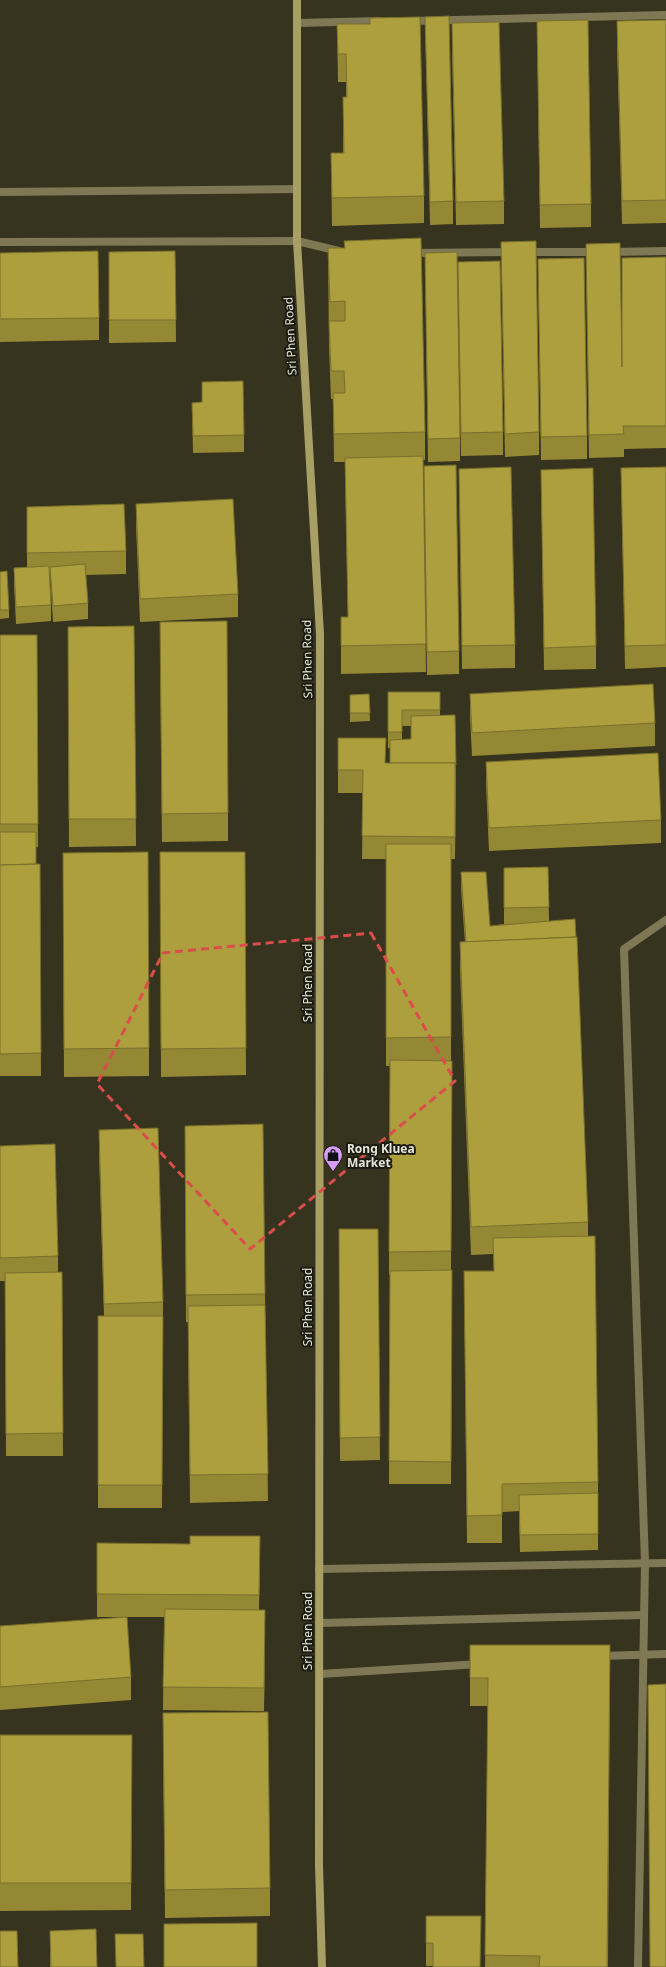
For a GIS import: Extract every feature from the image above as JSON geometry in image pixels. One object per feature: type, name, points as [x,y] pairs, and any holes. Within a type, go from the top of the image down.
[{"type":"main road","name":"Sri Phen Road","points":[[297,0],[297,241],[320,634],[319,1865],[322,1967]]},
{"type":"street","points":[[298,23],[666,15]]},
{"type":"street","points":[[0,192],[297,189]]},
{"type":"street","points":[[0,242],[297,241],[350,254]]},
{"type":"street","points":[[398,253],[666,251]]},
{"type":"street","points":[[638,1967],[645,1563],[624,949],[666,920]]},
{"type":"street","points":[[319,1569],[666,1563]]},
{"type":"street","points":[[319,1623],[644,1615]]},
{"type":"street","points":[[588,1657],[644,1653],[666,1654]]},
{"type":"street","points":[[320,1674],[486,1663]]},
{"type":"highlighted area","points":[[371,933],[455,1081],[250,1249],[97,1084],[163,953]]},
{"type":"building","points":[[449,16],[453,201],[430,202],[425,17]]},
{"type":"building","points":[[420,17],[424,196],[332,198],[331,153],[344,153],[343,97],[347,97],[346,54],[338,54],[337,24],[370,24],[370,18]]},
{"type":"building","points":[[588,20],[591,204],[540,205],[537,21]]},
{"type":"building","points":[[666,20],[666,200],[622,201],[617,21]]},
{"type":"building","points":[[499,22],[504,201],[456,202],[452,23]]},
{"type":"building","points":[[421,238],[425,432],[334,434],[333,393],[345,393],[344,371],[331,371],[329,321],[345,321],[345,301],[330,302],[328,248],[345,248],[344,241]]},
{"type":"building","points":[[536,241],[539,432],[505,434],[501,242]]},
{"type":"building","points":[[620,243],[622,367],[622,258],[666,257],[666,426],[623,426],[624,434],[589,435],[586,244]]},
{"type":"building","points":[[98,251],[99,318],[0,319],[0,253]]},
{"type":"building","points":[[175,251],[176,320],[109,320],[109,252]]},
{"type":"building","points":[[457,252],[460,438],[428,439],[425,253]]},
{"type":"building","points":[[584,258],[587,436],[541,437],[538,259]]},
{"type":"building","points":[[500,261],[503,432],[461,433],[458,262]]},
{"type":"building","points":[[243,381],[244,435],[193,436],[192,403],[202,402],[202,382]]},
{"type":"building","points":[[423,456],[426,644],[341,646],[341,617],[348,617],[345,458]]},
{"type":"building","points":[[456,465],[459,651],[427,652],[424,466]]},
{"type":"building","points":[[511,467],[515,645],[462,646],[459,469]]},
{"type":"building","points":[[666,467],[666,645],[625,646],[621,468]]},
{"type":"building","points":[[593,468],[596,646],[544,648],[541,470]]},
{"type":"building","points":[[233,499],[238,594],[140,599],[136,504]]},
{"type":"building","points":[[124,504],[126,551],[27,553],[27,507]]},
{"type":"building","points":[[85,564],[88,603],[53,606],[50,567]]},
{"type":"building","points":[[49,566],[51,605],[16,607],[14,568]]},
{"type":"building","points":[[7,571],[9,610],[0,610],[0,572]]},
{"type":"building","points":[[227,621],[228,813],[162,814],[160,622]]},
{"type":"building","points":[[134,626],[136,819],[69,819],[68,627]]},
{"type":"building","points":[[0,635],[37,635],[38,824],[0,824]]},
{"type":"building","points":[[653,684],[655,723],[472,733],[470,694]]},
{"type":"building","points":[[388,692],[440,692],[440,710],[402,710],[402,732],[388,732]]},
{"type":"building","points":[[369,694],[370,713],[350,713],[350,695]]},
{"type":"building","points":[[455,715],[456,765],[455,763],[390,763],[390,740],[411,739],[411,716]]},
{"type":"building","points":[[338,738],[386,738],[385,763],[455,763],[455,837],[362,836],[363,770],[338,770]]},
{"type":"building","points":[[658,753],[661,820],[489,828],[486,762]]},
{"type":"building","points":[[0,832],[36,832],[36,864],[0,865]]},
{"type":"building","points":[[386,844],[451,844],[451,1037],[386,1038]]},
{"type":"building","points":[[148,852],[149,1048],[64,1049],[63,853]]},
{"type":"building","points":[[160,852],[245,852],[246,1048],[161,1049]]},
{"type":"building","points":[[40,864],[41,1053],[0,1054],[0,865]]},
{"type":"building","points":[[548,867],[549,907],[504,908],[504,868]]},
{"type":"building","points":[[461,872],[486,872],[490,926],[575,919],[576,937],[466,942]]},
{"type":"building","points":[[577,937],[588,1222],[471,1227],[460,942]]},
{"type":"building","points":[[390,1060],[452,1061],[451,1251],[389,1252]]},
{"type":"building","points":[[263,1124],[265,1294],[186,1295],[185,1126]]},
{"type":"building","points":[[158,1128],[163,1302],[104,1304],[99,1130]]},
{"type":"building","points":[[55,1144],[58,1256],[0,1258],[0,1146]]},
{"type":"building","points":[[339,1229],[378,1229],[380,1437],[340,1438]]},
{"type":"building","points":[[595,1236],[598,1482],[502,1484],[502,1515],[467,1516],[464,1271],[494,1271],[493,1238]]},
{"type":"building","points":[[452,1270],[451,1462],[389,1461],[390,1271]]},
{"type":"building","points":[[62,1272],[63,1433],[6,1434],[5,1273]]},
{"type":"building","points":[[265,1305],[268,1474],[190,1475],[188,1306]]},
{"type":"building","points":[[98,1316],[163,1316],[162,1485],[98,1485]]},
{"type":"building","points":[[598,1493],[598,1534],[520,1535],[519,1495]]},
{"type":"building","points":[[190,1536],[260,1536],[259,1595],[97,1594],[97,1543],[190,1544]]},
{"type":"building","points":[[165,1609],[265,1610],[264,1688],[163,1687]]},
{"type":"building","points":[[127,1617],[131,1677],[0,1687],[0,1626]]},
{"type":"building","points":[[470,1645],[610,1645],[607,1967],[539,1967],[540,1956],[485,1955],[488,1678],[470,1678]]},
{"type":"building","points":[[666,1684],[666,1967],[650,1967],[648,1685]]},
{"type":"building","points":[[268,1712],[270,1888],[165,1890],[163,1713]]},
{"type":"building","points":[[0,1735],[132,1735],[131,1883],[0,1883]]},
{"type":"building","points":[[426,1916],[481,1916],[480,1967],[433,1967],[433,1943],[426,1943]]},
{"type":"building","points":[[257,1923],[257,1967],[164,1967],[164,1924]]},
{"type":"building","points":[[96,1929],[97,1967],[51,1967],[50,1931]]},
{"type":"building","points":[[0,1931],[17,1931],[18,1967],[0,1967]]},
{"type":"building","points":[[115,1934],[143,1934],[144,1967],[116,1967]]},
{"type":"place","name":"Rong Kluea Market","points":[[333,1172]]}]
